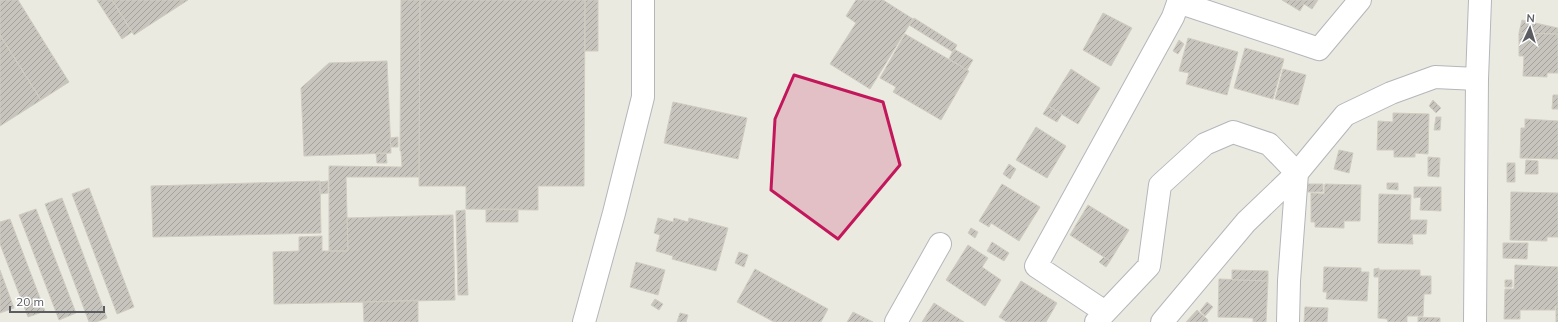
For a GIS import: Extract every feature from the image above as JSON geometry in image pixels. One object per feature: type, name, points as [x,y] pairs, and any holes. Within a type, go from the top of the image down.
[{"type":"street","points":[[584,322],[614,213],[643,97],[643,0]]},
{"type":"street","points":[[1288,322],[1296,173],[1269,144],[1233,132],[1205,144],[1160,185],[1149,266],[1100,317],[1036,266],[1173,17],[1178,1],[1319,49],[1360,0]]},
{"type":"street","points":[[1475,322],[1477,80],[1480,0]]},
{"type":"street","points":[[1162,322],[1246,222],[1296,173],[1345,115],[1391,93],[1435,77],[1477,80]]},
{"type":"street","points":[[896,322],[940,244]]},
{"type":"highlighted area","points":[[794,75],[883,102],[900,165],[838,239],[771,190],[775,119]]},
{"type":"building","points":[[0,0],[18,0],[69,82],[41,100],[0,35]]},
{"type":"building","points":[[97,0],[112,0],[132,32],[122,39]]},
{"type":"building","points":[[112,0],[188,0],[134,35]]},
{"type":"building","points":[[401,0],[420,0],[419,177],[346,177],[348,251],[329,251],[329,166],[402,167],[400,151]]},
{"type":"building","points":[[420,0],[585,0],[584,186],[538,186],[538,210],[466,209],[466,186],[419,186]]},
{"type":"building","points":[[585,0],[598,0],[598,51],[585,51]]},
{"type":"building","points":[[856,0],[883,0],[913,19],[870,89],[830,64],[856,23],[846,16]]},
{"type":"building","points":[[1282,0],[1318,0],[1312,9],[1304,4],[1300,11]]},
{"type":"building","points":[[1103,13],[1132,28],[1111,66],[1083,50]]},
{"type":"building","points":[[914,18],[957,45],[953,52],[909,25]]},
{"type":"building","points":[[1522,20],[1558,28],[1558,34],[1519,33]]},
{"type":"building","points":[[1519,33],[1558,34],[1558,73],[1547,73],[1547,77],[1523,76],[1524,56],[1519,56]]},
{"type":"building","points":[[905,34],[969,71],[941,120],[893,92],[896,87],[880,78]]},
{"type":"building","points":[[0,35],[41,100],[0,126]]},
{"type":"building","points":[[1188,38],[1238,52],[1227,95],[1186,84],[1189,73],[1179,71]]},
{"type":"building","points":[[1179,40],[1184,44],[1178,54],[1173,51]]},
{"type":"building","points":[[1245,48],[1284,59],[1273,99],[1234,88]]},
{"type":"building","points":[[954,49],[973,60],[967,70],[949,59]]},
{"type":"building","points":[[387,61],[391,153],[304,156],[301,88],[329,63]]},
{"type":"building","points":[[1071,69],[1100,88],[1078,124],[1048,106]]},
{"type":"building","points":[[1283,69],[1306,75],[1298,105],[1275,99]]},
{"type":"building","points":[[1553,95],[1558,95],[1558,109],[1552,109]]},
{"type":"building","points":[[1433,100],[1441,108],[1436,113],[1429,106]]},
{"type":"building","points":[[673,102],[747,118],[738,159],[664,143]]},
{"type":"building","points":[[1048,106],[1062,114],[1057,122],[1043,114]]},
{"type":"building","points":[[1393,113],[1429,114],[1428,154],[1415,153],[1415,157],[1394,157],[1394,150],[1377,150],[1378,121],[1393,122]]},
{"type":"building","points":[[1436,117],[1441,117],[1440,130],[1434,130]]},
{"type":"building","points":[[1525,119],[1558,121],[1558,159],[1520,158],[1521,128],[1525,128]]},
{"type":"building","points":[[1036,127],[1066,146],[1047,178],[1016,160]]},
{"type":"building","points":[[398,137],[398,147],[391,147],[390,138]]},
{"type":"building","points":[[1339,150],[1353,153],[1349,173],[1334,169]]},
{"type":"building","points":[[376,153],[386,153],[387,163],[377,163]]},
{"type":"building","points":[[1428,157],[1440,158],[1439,177],[1428,176]]},
{"type":"building","points":[[1526,160],[1538,161],[1538,174],[1525,174]]},
{"type":"building","points":[[1507,163],[1515,163],[1515,182],[1507,182]]},
{"type":"building","points":[[1009,164],[1016,169],[1010,179],[1003,174]]},
{"type":"building","points":[[320,181],[321,233],[153,237],[151,186]]},
{"type":"building","points":[[328,181],[328,193],[320,194],[320,182]]},
{"type":"building","points":[[1387,183],[1398,183],[1398,190],[1387,189]]},
{"type":"building","points":[[1002,184],[1040,207],[1019,241],[991,223],[989,227],[979,221]]},
{"type":"building","points":[[1308,184],[1323,184],[1323,192],[1308,192]]},
{"type":"building","points":[[1325,184],[1361,185],[1360,221],[1344,221],[1344,228],[1315,227],[1315,222],[1311,222],[1311,193],[1324,194]]},
{"type":"building","points":[[1414,187],[1441,187],[1441,211],[1420,210],[1421,197],[1414,198]]},
{"type":"building","points":[[89,188],[134,307],[117,314],[72,194]]},
{"type":"building","points":[[1511,192],[1558,193],[1558,237],[1547,237],[1547,241],[1510,240]]},
{"type":"building","points":[[1379,194],[1411,195],[1410,220],[1427,220],[1426,234],[1412,234],[1413,244],[1378,243]]},
{"type":"building","points":[[62,198],[107,318],[96,322],[89,322],[45,204]]},
{"type":"building","points":[[1088,205],[1129,230],[1110,261],[1070,235]]},
{"type":"building","points":[[36,209],[76,313],[59,320],[19,215]]},
{"type":"building","points":[[486,209],[518,209],[518,222],[486,222]]},
{"type":"building","points":[[465,210],[468,295],[458,295],[456,211]]},
{"type":"building","points":[[453,215],[455,300],[274,304],[273,252],[299,251],[299,237],[322,236],[322,251],[348,251],[347,218]]},
{"type":"building","points":[[658,218],[673,222],[674,218],[688,222],[689,218],[728,228],[716,271],[672,259],[673,256],[656,251],[660,235],[654,233]]},
{"type":"building","points":[[10,219],[45,311],[28,317],[0,244],[0,222]]},
{"type":"building","points":[[971,228],[978,232],[975,238],[968,233]]},
{"type":"building","points":[[992,242],[1009,253],[1004,261],[987,251]]},
{"type":"building","points":[[1503,243],[1528,243],[1527,259],[1503,258]]},
{"type":"building","points":[[968,245],[988,258],[982,267],[1001,280],[985,306],[946,280]]},
{"type":"building","points":[[739,252],[748,255],[744,267],[735,263]]},
{"type":"building","points":[[1104,257],[1110,261],[1106,267],[1099,262]]},
{"type":"building","points":[[636,262],[665,270],[658,295],[630,287]]},
{"type":"building","points":[[1515,265],[1558,267],[1558,307],[1555,306],[1555,310],[1520,310],[1520,319],[1504,319],[1505,289],[1514,289]]},
{"type":"building","points":[[1324,267],[1361,268],[1361,272],[1369,272],[1367,301],[1326,299],[1327,292],[1323,292]]},
{"type":"building","points":[[1379,268],[1379,277],[1374,277],[1374,269]]},
{"type":"building","points":[[755,269],[828,309],[821,322],[774,322],[737,302]]},
{"type":"building","points":[[0,270],[14,308],[0,313]]},
{"type":"building","points":[[1232,270],[1268,271],[1268,281],[1232,280]]},
{"type":"building","points":[[1379,270],[1420,270],[1420,276],[1431,276],[1431,294],[1424,294],[1423,316],[1407,316],[1407,322],[1388,322],[1387,319],[1378,318]]},
{"type":"building","points":[[1219,279],[1268,281],[1266,322],[1253,322],[1253,318],[1218,317]]},
{"type":"building","points":[[1505,280],[1512,280],[1512,287],[1505,287]]},
{"type":"building","points":[[1021,281],[1057,303],[1046,322],[1007,322],[999,317]]},
{"type":"building","points":[[655,299],[663,304],[659,310],[651,305]]},
{"type":"building","points":[[418,300],[418,322],[364,322],[363,302]]},
{"type":"building","points":[[1207,302],[1213,307],[1205,316],[1200,311]]},
{"type":"building","points":[[934,303],[964,322],[922,322]]},
{"type":"building","points":[[1556,306],[1558,307],[1558,322],[1556,322]]},
{"type":"building","points":[[1305,307],[1328,308],[1327,322],[1304,322]]},
{"type":"building","points":[[1197,310],[1208,320],[1207,322],[1186,322]]},
{"type":"building","points":[[853,312],[873,322],[847,322]]},
{"type":"building","points":[[680,313],[688,315],[686,322],[677,322]]},
{"type":"building","points":[[1418,317],[1440,318],[1440,322],[1418,322]]}]
